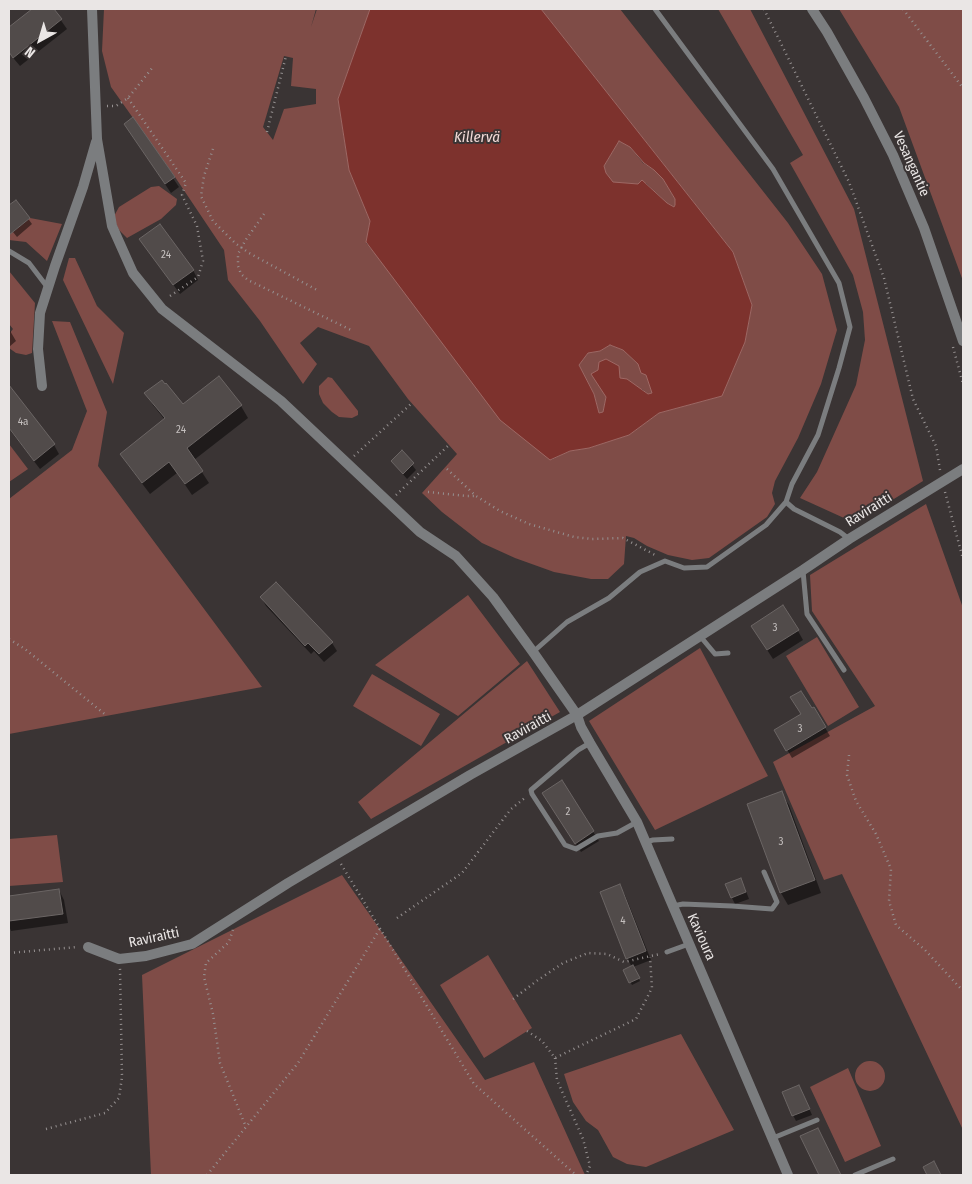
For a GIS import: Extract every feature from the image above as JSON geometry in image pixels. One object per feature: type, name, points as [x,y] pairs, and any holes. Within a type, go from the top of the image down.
[{"type":"street","points":[[42,386],[38,349],[40,313],[83,188],[97,139],[92,9]]},
{"type":"street","name":"Vesangantie","points":[[812,9],[864,98],[893,155],[924,228],[963,341]]},
{"type":"street","name":"Kavioura","points":[[97,139],[112,226],[133,272],[162,309],[281,401],[420,532],[456,556],[493,597],[577,715],[581,727],[637,822],[788,1175]]},
{"type":"street","name":"Raviraitti","points":[[88,947],[119,960],[146,956],[192,944],[336,855],[577,715],[849,539],[963,469]]},
{"type":"lane","points":[[533,652],[567,622],[609,598],[640,572],[665,561],[684,568],[707,567],[766,525],[786,502],[792,484],[818,435],[840,368],[850,327],[839,283],[774,169],[655,9]]},
{"type":"lane","points":[[9,251],[29,264],[48,288]]},
{"type":"lane","points":[[786,502],[794,509],[840,532],[849,539]]},
{"type":"lane","points":[[803,570],[806,614],[844,670]]},
{"type":"lane","points":[[700,636],[715,654],[728,653]]},
{"type":"lane","points":[[590,743],[578,750],[531,790],[532,794],[565,845],[576,849],[598,836],[617,833],[637,822]]},
{"type":"lane","points":[[646,842],[672,839]]},
{"type":"lane","points":[[672,906],[683,904],[772,909],[776,902],[764,872]]},
{"type":"lane","points":[[667,952],[689,944]]},
{"type":"lane","points":[[773,1138],[817,1120]]},
{"type":"lane","points":[[855,1175],[893,1159]]},
{"type":"path","points":[[764,9],[849,182],[884,278],[913,399],[936,446],[942,481],[963,559]]},
{"type":"path","points":[[903,9],[963,88]]},
{"type":"path","points":[[267,132],[286,56]]},
{"type":"path","points":[[96,105],[116,106],[128,98],[153,67]]},
{"type":"path","points":[[128,98],[186,183],[182,195],[197,226],[203,262],[198,277],[168,297],[162,309]]},
{"type":"path","points":[[213,149],[204,176],[201,196],[214,220],[234,243],[317,290]]},
{"type":"path","points":[[264,214],[238,254],[238,266],[241,274],[248,280],[350,330]]},
{"type":"path","points":[[952,346],[963,384]]},
{"type":"path","points":[[346,463],[412,403]]},
{"type":"path","points":[[388,502],[449,445]]},
{"type":"path","points":[[447,469],[476,496],[500,511],[530,524],[574,537],[592,540],[622,538],[665,561]]},
{"type":"path","points":[[428,492],[476,496]]},
{"type":"path","points":[[9,638],[107,716]]},
{"type":"path","points":[[849,755],[847,775],[856,801],[876,834],[891,869],[889,901],[896,925],[926,950],[963,991]]},
{"type":"path","points":[[397,918],[462,873],[511,809],[531,790]]},
{"type":"path","points":[[336,855],[474,1084],[576,1175]]},
{"type":"path","points":[[239,915],[229,942],[206,963],[204,977],[213,1014],[220,1063],[246,1127]]},
{"type":"path","points":[[207,1175],[298,1063],[381,927]]},
{"type":"path","points":[[9,953],[88,947]]},
{"type":"path","points":[[513,1000],[538,980],[563,964],[588,953],[608,954],[624,962],[667,952]]},
{"type":"path","points":[[555,1058],[636,1019],[652,988],[650,957]]},
{"type":"path","points":[[46,1129],[105,1113],[119,1098],[122,1077],[119,960]]},
{"type":"path","points":[[527,1031],[542,1041],[555,1058],[557,1080],[583,1139],[590,1166],[586,1175]]},
{"type":"shaded area","points":[[104,9],[316,9],[311,27],[317,9],[370,9],[338,99],[349,170],[370,221],[366,243],[551,460],[570,451],[589,448],[629,435],[659,413],[722,396],[745,342],[752,305],[733,252],[541,9],[620,9],[788,223],[822,274],[837,330],[821,384],[798,438],[775,481],[772,493],[775,504],[767,517],[709,558],[692,560],[668,555],[626,536],[624,564],[608,579],[591,579],[554,572],[515,558],[482,543],[442,512],[422,493],[457,454],[408,399],[369,346],[318,327],[300,343],[317,364],[303,384],[260,321],[228,280],[224,250],[111,87],[102,51]],"holes":[[[284,56],[293,58],[291,86],[316,89],[316,104],[284,109],[273,140],[263,127]]]},
{"type":"shaded area","points":[[718,9],[750,9],[854,209],[923,481],[855,523],[800,498],[817,472],[856,385],[865,340],[863,312],[853,275],[790,163],[803,155]]},
{"type":"shaded area","points":[[839,9],[963,9],[963,281],[899,107]]},
{"type":"shaded area","points":[[619,141],[630,147],[643,163],[663,179],[675,199],[674,207],[667,203],[646,183],[613,183],[606,173],[604,166]]},
{"type":"shaded area","points":[[159,186],[177,199],[176,205],[161,219],[127,238],[119,230],[113,218],[119,207],[151,187]]},
{"type":"shaded area","points":[[30,218],[62,224],[47,261],[26,242],[9,240],[9,227],[13,232]]},
{"type":"shaded area","points":[[69,258],[75,258],[97,306],[124,333],[113,384],[63,280]]},
{"type":"shaded area","points":[[9,271],[35,303],[32,353],[26,355],[16,353],[9,348],[9,334],[13,329],[9,324]]},
{"type":"shaded area","points":[[52,321],[70,322],[107,412],[98,466],[262,687],[9,734],[9,499],[72,450],[87,411]]},
{"type":"shaded area","points":[[610,345],[623,350],[638,364],[646,375],[652,393],[648,394],[642,389],[606,397],[603,412],[599,413],[594,394],[579,365],[588,353],[600,351]]},
{"type":"shaded area","points":[[328,377],[332,378],[358,411],[358,415],[352,418],[339,417],[323,403],[319,394],[319,386]]},
{"type":"shaded area","points":[[9,444],[28,469],[9,482]]},
{"type":"shaded area","points":[[926,504],[963,608],[963,1130],[842,874],[824,880],[773,762],[875,706],[812,611],[810,575]]},
{"type":"shaded area","points":[[468,595],[520,664],[458,716],[375,665]]},
{"type":"shaded area","points":[[817,637],[859,707],[828,726],[786,656]]},
{"type":"shaded area","points":[[700,648],[768,776],[655,830],[589,721]]},
{"type":"shaded area","points":[[527,661],[560,712],[371,819],[358,802]]},
{"type":"shaded area","points":[[372,674],[440,714],[421,746],[353,706]]},
{"type":"shaded area","points":[[57,835],[63,882],[9,886],[9,839]]},
{"type":"shaded area","points":[[342,875],[485,1080],[534,1062],[585,1175],[151,1175],[142,975]]},
{"type":"shaded area","points":[[488,955],[532,1028],[484,1058],[440,985]]},
{"type":"shaded area","points":[[681,1034],[734,1130],[646,1167],[627,1164],[613,1157],[598,1130],[586,1121],[573,1102],[564,1074]]},
{"type":"shaded area","points":[[870,1061],[881,1065],[885,1076],[881,1087],[870,1091],[859,1087],[855,1076],[859,1065]]},
{"type":"shaded area","points":[[848,1068],[881,1146],[845,1162],[810,1087]]},
{"type":"water","name":"Killervä","points":[[370,9],[541,9],[733,252],[752,305],[745,342],[722,396],[659,413],[629,435],[589,448],[570,451],[550,460],[500,420],[366,242],[370,221],[349,170],[338,99]],"holes":[[[619,141],[630,147],[644,163],[663,179],[675,199],[674,207],[642,180],[638,184],[613,182],[606,173],[604,166]],[[610,345],[623,350],[638,364],[641,373],[646,375],[652,393],[648,394],[627,379],[620,378],[619,366],[606,359],[599,362],[598,370],[591,374],[606,397],[603,412],[599,413],[594,394],[579,365],[588,353],[600,351]]]},
{"type":"building","points":[[32,9],[54,9],[62,19],[13,58],[9,52],[9,27]]},
{"type":"building","points":[[133,117],[175,177],[165,184],[124,124]]},
{"type":"building","points":[[16,200],[30,218],[9,235],[9,205]]},
{"type":"building","points":[[160,224],[194,270],[173,285],[139,239]]},
{"type":"building","points":[[219,376],[242,405],[187,448],[203,471],[185,484],[169,462],[142,483],[120,454],[165,418],[144,393],[162,380],[183,404]]},
{"type":"building","points":[[9,385],[55,444],[34,461],[9,428]]},
{"type":"building","points":[[402,450],[414,463],[403,474],[391,461]]},
{"type":"building","points":[[276,582],[333,642],[319,654],[308,643],[305,646],[260,597]]},
{"type":"building","points":[[783,605],[799,630],[767,650],[751,626]]},
{"type":"building","points":[[801,691],[812,708],[814,707],[826,727],[786,751],[774,730],[801,714],[790,697]]},
{"type":"building","points":[[562,780],[594,831],[575,844],[542,793]]},
{"type":"building","points":[[782,791],[815,880],[780,893],[747,804]]},
{"type":"building","points":[[741,878],[746,892],[731,898],[725,884]]},
{"type":"building","points":[[620,884],[646,951],[626,959],[600,892]]},
{"type":"building","points":[[59,889],[63,914],[9,921],[9,896]]},
{"type":"building","points":[[633,965],[640,978],[629,983],[623,970]]},
{"type":"building","points":[[799,1085],[810,1109],[792,1116],[782,1092]]},
{"type":"building","points":[[818,1128],[841,1175],[819,1175],[800,1136]]},
{"type":"building","points":[[934,1161],[941,1175],[927,1175],[923,1167]]}]
